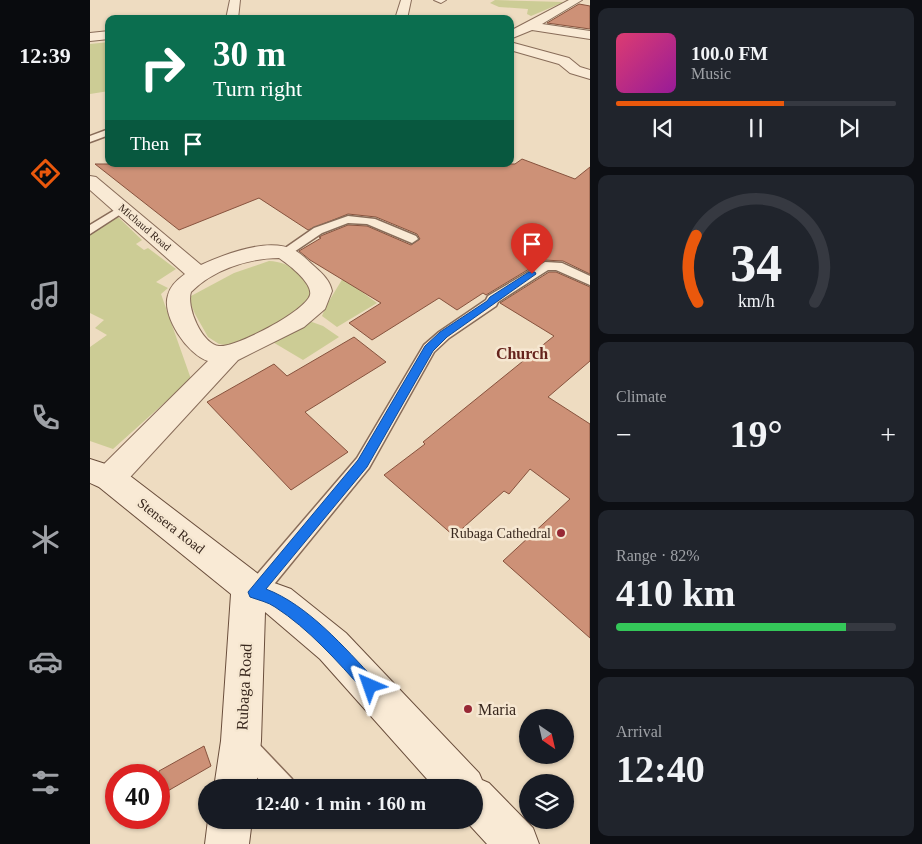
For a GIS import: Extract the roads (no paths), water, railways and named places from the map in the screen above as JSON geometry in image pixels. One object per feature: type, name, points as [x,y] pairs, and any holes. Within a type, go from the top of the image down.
[{"type":"street","points":[[233,15],[235,0]]},
{"type":"street","points":[[402,15],[406,0]]},
{"type":"street","points":[[514,33],[577,0]]},
{"type":"street","points":[[531,26],[590,35]]},
{"type":"street","points":[[90,37],[105,35]]},
{"type":"street","points":[[514,47],[564,61],[575,70],[590,75]]},
{"type":"street","name":"Michaud Road","points":[[90,181],[199,275]]},
{"type":"street","points":[[100,475],[229,354],[299,320],[316,304],[321,294],[317,280],[284,253],[257,253],[232,260],[199,275],[180,290],[178,303],[185,326],[205,350],[217,355],[229,354]]},
{"type":"street","name":"Stensera Road","points":[[100,475],[252,589],[278,601],[333,646],[456,779]]},
{"type":"street","name":"Rubaga Road","points":[[236,779],[241,741],[252,589]]},
{"type":"street","points":[[483,808],[517,844]]},
{"type":"street","points":[[227,844],[229,829]]},
{"type":"lane","points":[[90,138],[105,133]]},
{"type":"lane","points":[[90,230],[123,208]]},
{"type":"lane","points":[[284,253],[300,241],[347,219],[368,221],[412,239]]},
{"type":"lane","points":[[252,589],[362,463],[429,349],[444,335],[491,303],[493,299],[545,266],[558,266],[590,281]]},
{"type":"lane","points":[[241,741],[275,779]]},
{"type":"place","name":"Rubaga Cathedral","points":[[561,533]]},
{"type":"place","name":"Maria","points":[[468,709]]},
{"type":"district","name":"Church","points":[[522,353]]}]
